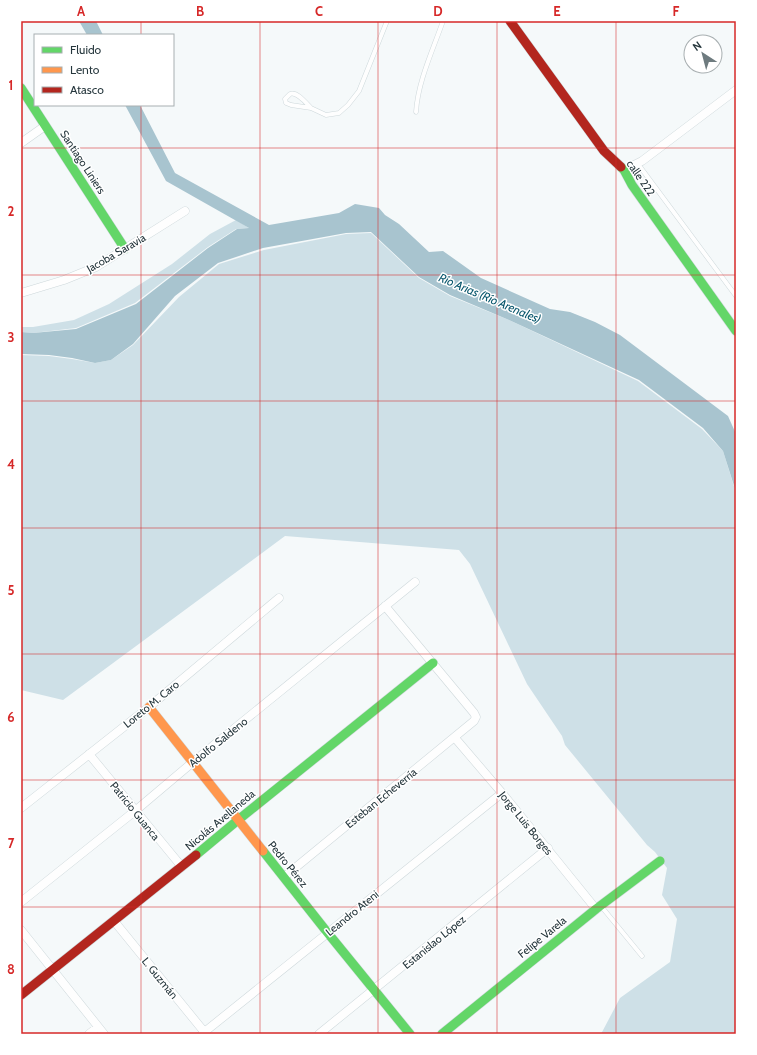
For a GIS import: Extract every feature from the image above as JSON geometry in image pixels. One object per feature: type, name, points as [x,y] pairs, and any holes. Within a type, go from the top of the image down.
[{"type":"street","name":"calle 222","points":[[510,21],[604,151],[624,170],[632,185],[736,331]]},
{"type":"street","name":"Santiago Liniers","points":[[21,88],[125,249]]},
{"type":"street","points":[[624,170],[638,164],[736,90]]},
{"type":"street","points":[[21,143],[45,126]]},
{"type":"street","name":"Jacoba Saravia","points":[[21,293],[64,280],[96,268],[185,211]]},
{"type":"street","name":"Adolfo Saldeno","points":[[21,902],[135,811],[193,762],[415,582]]},
{"type":"street","name":"Loreto M. Caro","points":[[21,808],[149,707],[279,598]]},
{"type":"street","points":[[385,606],[433,663]]},
{"type":"street","name":"Esteban Echeverría","points":[[284,877],[474,721],[476,717],[474,713],[433,663]]},
{"type":"street","name":"Nicolás Avellaneda","points":[[21,995],[182,868],[238,820],[433,663]]},
{"type":"street","name":"Pedro Pérez","points":[[149,707],[327,932],[410,1034]]},
{"type":"street","name":"Jorge Luis Borges","points":[[455,738],[502,792],[598,908]]},
{"type":"street","name":"Patricio Guanca","points":[[89,754],[182,868]]},
{"type":"street","name":"Leandro Ateni","points":[[204,1033],[502,792]]},
{"type":"street","name":"Estanislao López","points":[[319,1034],[548,848]]},
{"type":"street","name":"Felipe Varela","points":[[442,1034],[598,908],[660,861]]},
{"type":"street","name":"L. Guzmán","points":[[114,921],[204,1033]]},
{"type":"street","points":[[21,930],[104,1034]]},
{"type":"street","points":[[89,1034],[98,1027]]},
{"type":"lane","points":[[311,108],[294,94],[289,94],[285,99],[286,103],[290,105],[311,108],[326,115],[339,113],[348,105],[359,91],[387,21]]},
{"type":"lane","points":[[416,112],[417,101],[424,75],[444,21]]},
{"type":"lane","points":[[638,164],[736,296]]},
{"type":"lane","points":[[598,908],[642,956]]},
{"type":"shaded area","points":[[236,220],[249,228],[236,229],[208,247],[135,303],[76,328],[33,333],[21,332],[21,327],[33,327],[74,320],[109,304],[172,264],[210,234]]},
{"type":"shaded area","points":[[371,233],[419,278],[450,296],[509,320],[638,381],[702,429],[723,451],[736,493],[736,1034],[601,1034],[620,998],[670,962],[677,919],[662,895],[667,868],[565,745],[562,736],[527,684],[470,564],[459,550],[285,536],[63,700],[21,690],[21,355],[49,356],[95,363],[111,360],[133,345],[179,297],[219,264],[264,250],[346,234]]},
{"type":"water","points":[[79,21],[96,21],[102,34],[86,34]]},
{"type":"water","name":"Río Arias (Río Arenales)","points":[[126,106],[141,106],[175,173],[269,225],[339,213],[355,204],[379,208],[385,215],[399,224],[429,252],[443,251],[481,278],[550,309],[570,312],[595,322],[620,335],[728,416],[736,434],[736,492],[723,451],[703,428],[639,380],[509,320],[450,295],[419,277],[371,232],[346,233],[263,248],[218,263],[175,296],[133,344],[111,360],[95,363],[49,355],[21,354],[21,332],[33,333],[76,329],[136,304],[208,248],[237,229],[249,228],[166,181]]},
{"type":"traffic: fast","points":[[21,88],[125,249]]},
{"type":"traffic: fast","points":[[621,167],[632,185],[736,331]]},
{"type":"traffic: fast","points":[[196,855],[433,663]]},
{"type":"traffic: fast","points":[[263,851],[410,1034]]},
{"type":"traffic: fast","points":[[442,1034],[596,909],[660,861]]},
{"type":"traffic: slow","points":[[149,707],[263,851]]},
{"type":"traffic: jam","points":[[510,21],[604,151],[621,167]]},
{"type":"traffic: jam","points":[[21,995],[196,855]]}]
